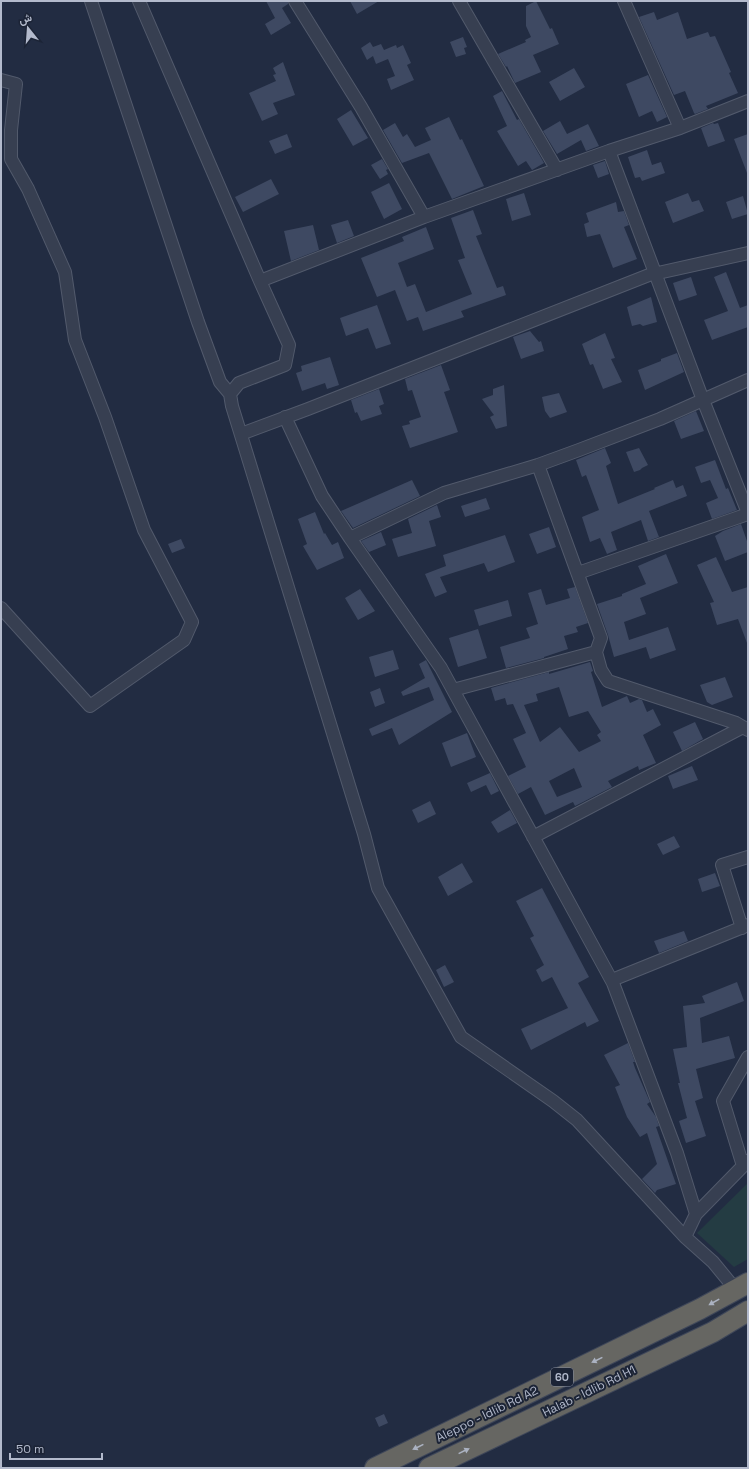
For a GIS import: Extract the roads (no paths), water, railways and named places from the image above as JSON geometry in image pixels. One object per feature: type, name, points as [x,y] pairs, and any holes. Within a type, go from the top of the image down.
[{"type":"highway","name":"Aleppo - Idlib Rd A2","points":[[375,1468],[700,1310],[742,1286]]},
{"type":"highway","name":"Halab - Idlib Rd H1","points":[[429,1468],[713,1332],[748,1311]]},
{"type":"highway","points":[[557,1407],[593,1382],[666,1345],[668,1340],[667,1335],[663,1331],[658,1330]]},
{"type":"street","points":[[91,1],[198,322],[220,382],[230,394],[364,834],[378,888],[461,1037],[553,1101],[577,1120],[685,1236],[742,1286]]},
{"type":"street","points":[[139,1],[289,345],[285,365],[239,383],[230,394]]},
{"type":"street","points":[[295,1],[361,107],[424,217]]},
{"type":"street","points":[[458,1],[557,170]]},
{"type":"street","points":[[624,1],[680,128]]},
{"type":"street","points":[[1,80],[16,84],[11,130],[11,159],[28,189],[65,272],[75,340],[105,417],[144,530],[192,622],[184,640],[90,706],[1,608]]},
{"type":"street","points":[[260,281],[424,217],[609,151],[680,128],[748,101]]},
{"type":"street","points":[[578,572],[748,514],[703,400],[609,151]]},
{"type":"street","points":[[241,434],[655,274],[748,253]]},
{"type":"street","points":[[350,538],[444,493],[538,465],[653,421],[748,380]]},
{"type":"street","points":[[285,417],[322,496],[441,668],[612,980],[677,1153],[696,1214]]},
{"type":"street","points":[[538,465],[601,638],[596,652],[601,670],[608,681],[736,722],[746,728]]},
{"type":"street","points":[[453,690],[596,652]]},
{"type":"street","points":[[533,837],[746,728]]},
{"type":"street","points":[[612,980],[745,926],[722,865],[748,857]]},
{"type":"street","points":[[685,1236],[696,1214],[746,1162],[723,1101],[748,1057]]}]
